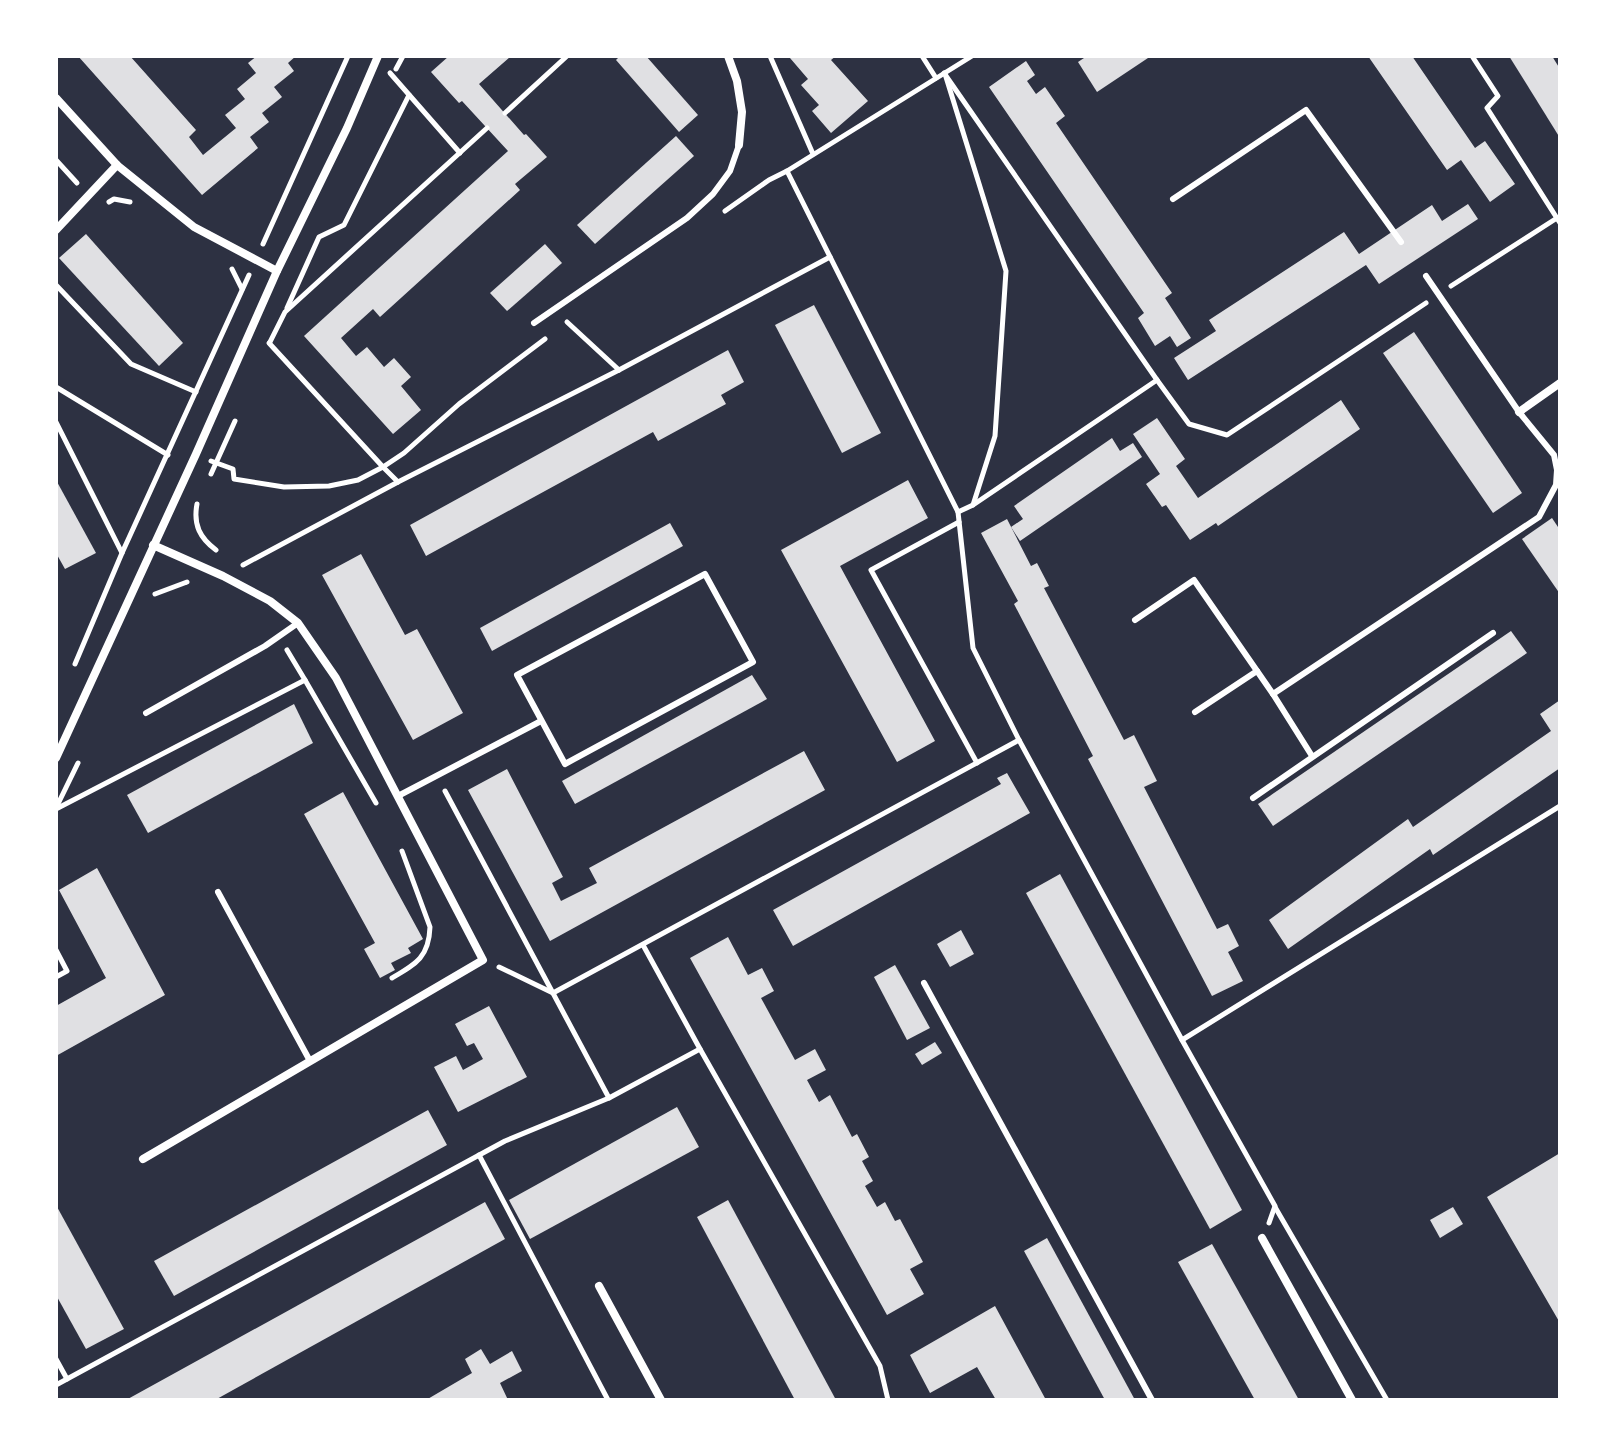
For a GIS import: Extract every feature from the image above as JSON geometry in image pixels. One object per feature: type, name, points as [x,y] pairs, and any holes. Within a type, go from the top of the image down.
[{"type":"street","points":[[728,56],[737,81],[742,112],[739,145]]},
{"type":"street","points":[[56,758],[277,271],[378,57]]},
{"type":"street","points":[[56,98],[117,165],[194,227],[277,271]]},
{"type":"street","points":[[56,230],[117,165]]},
{"type":"street","points":[[1519,412],[1560,383]]},
{"type":"street","points":[[143,1159],[483,960],[336,678],[298,623],[270,601],[153,545]]},
{"type":"street","points":[[1262,1238],[1352,1400]]},
{"type":"street","points":[[599,1286],[661,1400]]},
{"type":"lane","points":[[1173,199],[1306,110],[1401,242]]},
{"type":"lane","points":[[534,323],[687,218],[713,194],[730,171],[739,145]]},
{"type":"lane","points":[[1273,694],[1539,517],[1556,485],[1554,455],[1519,412],[1426,276]]},
{"type":"lane","points":[[705,574],[753,662],[565,764],[541,721],[517,675],[705,574]]},
{"type":"lane","points":[[1135,620],[1194,580],[1312,756]]},
{"type":"lane","points":[[146,713],[265,646],[298,623]]},
{"type":"lane","points":[[1253,798],[1493,633]]},
{"type":"lane","points":[[1195,712],[1257,671]]},
{"type":"lane","points":[[398,796],[541,721]]},
{"type":"lane","points":[[218,892],[310,1061]]},
{"type":"lane","points":[[924,983],[1152,1400]]},
{"type":"path","points":[[73,668],[122,553],[348,56]]},
{"type":"path","points":[[505,113],[567,56]]},
{"type":"path","points":[[770,56],[813,155]]},
{"type":"path","points":[[922,56],[936,78]]},
{"type":"path","points":[[973,505],[995,436],[1006,271],[944,73],[1189,424],[1227,435],[1439,294],[1558,220],[1487,108],[1498,96],[1472,56]]},
{"type":"path","points":[[378,57],[460,153]]},
{"type":"path","points":[[398,482],[269,343],[319,237],[344,225],[409,95]]},
{"type":"path","points":[[285,312],[487,128]]},
{"type":"path","points":[[56,160],[79,185]]},
{"type":"path","points":[[787,171],[958,512],[973,648],[1019,740],[1182,1040],[1387,1400]]},
{"type":"path","points":[[223,576],[830,257]]},
{"type":"path","points":[[56,285],[131,364],[196,392]]},
{"type":"path","points":[[555,308],[567,323],[619,370]]},
{"type":"path","points":[[958,512],[973,505],[1157,380]]},
{"type":"path","points":[[56,387],[189,467]]},
{"type":"path","points":[[56,422],[122,553]]},
{"type":"path","points":[[959,522],[871,570],[977,763]]},
{"type":"path","points":[[150,606],[156,592],[193,580]]},
{"type":"path","points":[[277,638],[289,651],[381,812]]},
{"type":"path","points":[[56,809],[305,680]]},
{"type":"path","points":[[553,993],[1019,740]]},
{"type":"path","points":[[56,809],[79,761]]},
{"type":"path","points":[[437,776],[609,1098]]},
{"type":"path","points":[[1182,1040],[1560,806]]},
{"type":"path","points":[[392,978],[416,963],[424,953],[430,927],[397,838]]},
{"type":"path","points":[[643,944],[880,1366],[888,1400]]},
{"type":"path","points":[[56,950],[67,971],[56,977]]},
{"type":"path","points":[[483,960],[553,993]]},
{"type":"path","points":[[56,1385],[505,1141],[609,1098],[700,1049]]},
{"type":"path","points":[[479,1155],[608,1400]]},
{"type":"path","points":[[1262,1238],[1275,1206],[1267,1193]]},
{"type":"path","points":[[56,1359],[67,1379]]},
{"type":"building","points":[[78,56],[130,56],[196,130],[189,137],[203,155],[236,128],[225,115],[245,99],[237,89],[256,73],[248,63],[257,56],[296,56],[288,63],[294,71],[274,87],[282,97],[262,113],[269,122],[250,137],[258,148],[202,195]]},
{"type":"building","points":[[449,56],[511,56],[479,84],[547,157],[515,184],[520,190],[380,317],[373,309],[341,338],[356,356],[367,347],[384,367],[394,358],[411,377],[401,386],[421,410],[393,434],[304,336],[508,151],[431,72]]},
{"type":"building","points":[[620,56],[646,56],[698,115],[679,132],[616,60]]},
{"type":"building","points":[[836,56],[831,60],[868,101],[831,133],[812,111],[819,105],[801,85],[808,79],[790,58]]},
{"type":"building","points":[[1087,56],[1151,56],[1097,92],[1078,62]]},
{"type":"building","points":[[1368,56],[1412,56],[1475,148],[1485,141],[1515,184],[1490,202],[1461,160],[1447,170]]},
{"type":"building","points":[[1509,56],[1552,56],[1560,69],[1560,138]]},
{"type":"building","points":[[1026,61],[1035,75],[1027,81],[1036,94],[1045,87],[1065,116],[1056,123],[1172,293],[1165,298],[1191,338],[1177,347],[1170,336],[1155,346],[1138,318],[1144,313],[989,87]]},
{"type":"building","points":[[676,136],[694,156],[595,244],[577,225]]},
{"type":"building","points":[[1468,204],[1478,219],[1379,284],[1366,265],[1188,380],[1174,358],[1216,331],[1209,320],[1344,232],[1359,254],[1432,205],[1442,221]]},
{"type":"building","points":[[86,234],[183,343],[159,366],[59,258]]},
{"type":"building","points":[[545,244],[562,263],[507,311],[490,293]]},
{"type":"building","points":[[814,305],[881,433],[842,453],[775,325]]},
{"type":"building","points":[[1414,332],[1522,493],[1493,513],[1383,353]]},
{"type":"building","points":[[728,350],[744,382],[721,395],[726,404],[658,441],[653,432],[426,556],[410,525]]},
{"type":"building","points":[[1341,400],[1360,429],[1218,526],[1216,523],[1190,540],[1166,505],[1162,507],[1146,484],[1160,474],[1133,434],[1157,418],[1185,459],[1176,466],[1198,498]]},
{"type":"building","points":[[1112,438],[1120,451],[1133,443],[1142,457],[1020,541],[1011,527],[1023,519],[1014,506]]},
{"type":"building","points":[[56,480],[96,553],[65,569],[56,553]]},
{"type":"building","points":[[908,480],[928,518],[840,566],[935,741],[897,762],[781,550]]},
{"type":"building","points":[[1552,518],[1560,530],[1560,594],[1522,539]]},
{"type":"building","points":[[1007,519],[1031,566],[1037,563],[1049,586],[1044,588],[1124,740],[1134,735],[1157,781],[1144,787],[1217,929],[1228,924],[1239,946],[1228,952],[1243,981],[1212,996],[1088,759],[1093,756],[1014,604],[1018,601],[981,533]]},
{"type":"building","points":[[670,523],[683,546],[492,651],[480,628]]},
{"type":"building","points":[[361,554],[405,635],[417,629],[463,713],[413,740],[322,575]]},
{"type":"building","points":[[1511,631],[1527,653],[1273,826],[1258,804]]},
{"type":"building","points":[[752,675],[767,699],[575,804],[562,781]]},
{"type":"building","points":[[1560,700],[1560,768],[1433,855],[1430,849],[1288,949],[1269,920],[1408,819],[1413,827],[1551,731],[1540,714]]},
{"type":"building","points":[[294,704],[313,743],[148,833],[127,795]]},
{"type":"building","points":[[804,751],[825,790],[550,941],[468,790],[507,769],[563,877],[552,883],[561,901],[597,883],[589,868]]},
{"type":"building","points":[[1007,773],[1030,813],[793,946],[773,910],[1001,784],[997,778]]},
{"type":"building","points":[[343,792],[423,939],[408,948],[411,953],[391,963],[395,970],[380,978],[364,949],[375,943],[304,814]]},
{"type":"building","points":[[97,868],[165,995],[56,1056],[56,1006],[106,978],[59,890]]},
{"type":"building","points":[[1060,874],[1242,1210],[1210,1229],[1026,893]]},
{"type":"building","points":[[961,930],[974,954],[950,967],[937,944]]},
{"type":"building","points":[[728,937],[748,975],[762,968],[774,991],[761,998],[795,1060],[815,1049],[826,1070],[807,1080],[819,1102],[830,1095],[852,1137],[857,1134],[869,1157],[862,1161],[873,1181],[865,1186],[877,1207],[885,1202],[895,1221],[900,1219],[923,1262],[910,1269],[924,1294],[887,1315],[690,958]]},
{"type":"building","points":[[895,965],[930,1028],[907,1040],[874,977]]},
{"type":"building","points":[[489,1006],[527,1077],[458,1112],[434,1067],[456,1056],[463,1070],[483,1059],[474,1043],[467,1046],[455,1024]]},
{"type":"building","points":[[935,1042],[942,1053],[922,1065],[915,1054]]},
{"type":"building","points":[[677,1107],[699,1147],[530,1239],[509,1200]]},
{"type":"building","points":[[428,1110],[447,1145],[174,1296],[154,1261]]},
{"type":"building","points":[[1560,1153],[1558,1248],[1560,1323],[1487,1197]]},
{"type":"building","points":[[728,1200],[836,1400],[795,1400],[697,1217]]},
{"type":"building","points":[[485,1202],[505,1239],[215,1400],[126,1400]]},
{"type":"building","points":[[56,1205],[124,1329],[86,1349],[56,1295]]},
{"type":"building","points":[[1453,1207],[1463,1224],[1440,1238],[1430,1220]]},
{"type":"building","points":[[1047,1238],[1135,1400],[1105,1400],[1024,1251]]},
{"type":"building","points":[[1212,1244],[1299,1400],[1255,1400],[1178,1262]]},
{"type":"building","points":[[995,1306],[1046,1400],[996,1400],[977,1367],[930,1393],[910,1355]]},
{"type":"building","points":[[481,1349],[490,1364],[512,1351],[522,1371],[500,1383],[508,1400],[426,1400],[472,1373],[465,1359]]}]
